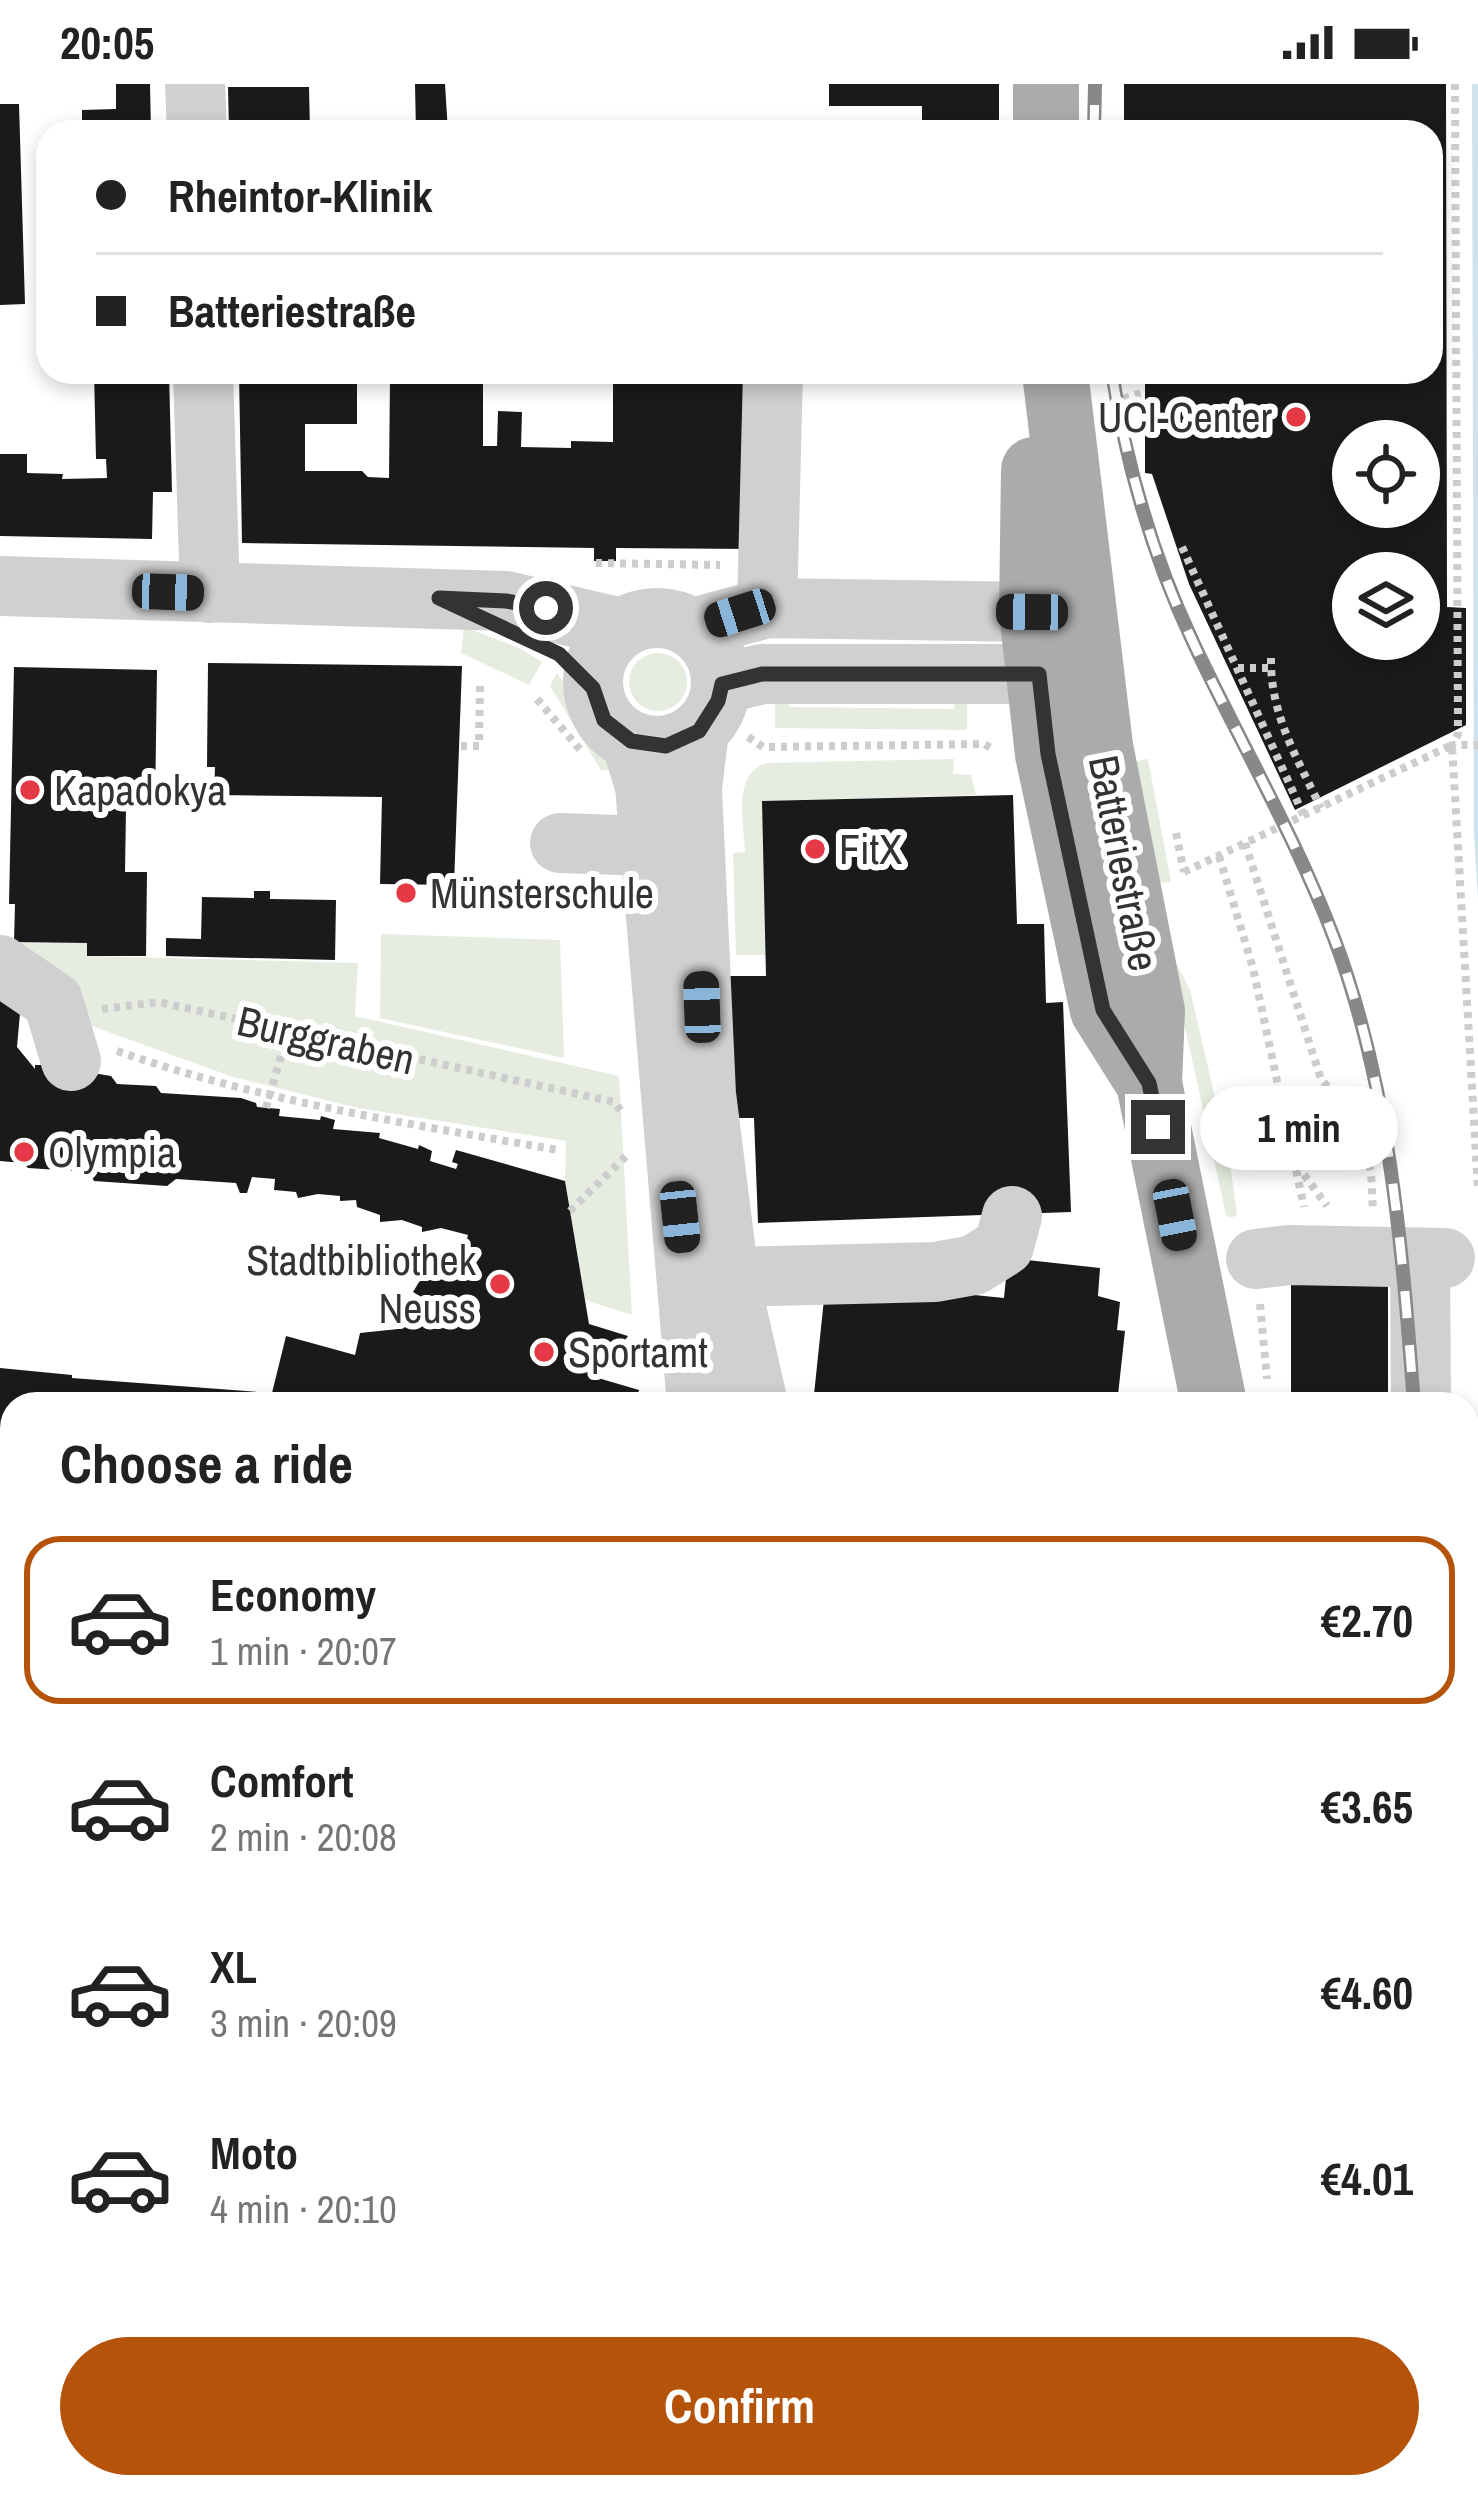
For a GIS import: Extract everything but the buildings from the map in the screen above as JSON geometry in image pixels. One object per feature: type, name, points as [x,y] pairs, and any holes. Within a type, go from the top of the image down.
[{"type":"main road","points":[[1046,84],[1046,120]]},
{"type":"main road","points":[[1040,384],[1053,643]]},
{"type":"main road","points":[[1053,643],[1081,389]]},
{"type":"main road","name":"Batteriestraße","points":[[1053,643],[1048,754],[1103,1010],[1149,1083],[1240,1392]]},
{"type":"street","points":[[195,84],[196,120]]},
{"type":"street","points":[[203,384],[210,593]]},
{"type":"street","points":[[767,608],[773,384]]},
{"type":"street","points":[[0,586],[506,601],[621,628],[657,617],[693,628],[709,644],[718,663],[692,788],[706,1094],[706,1266],[698,1392]]},
{"type":"street","points":[[439,598],[535,640],[580,671],[565,694]]},
{"type":"street","points":[[693,628],[767,608],[1053,643]]},
{"type":"street","points":[[565,694],[621,628]]},
{"type":"street","points":[[612,755],[666,746],[710,707],[762,674],[1053,643]]},
{"type":"street","points":[[565,694],[604,720],[612,755],[645,786],[706,1266],[753,1392]]},
{"type":"street","points":[[560,843],[649,846]]},
{"type":"street","points":[[0,965],[63,1032]]},
{"type":"street","points":[[706,1266],[935,1273],[974,1264],[1004,1246],[1012,1216]]},
{"type":"street","points":[[1284,1257],[1414,1258],[1420,1392]]},
{"type":"path","points":[[1455,84],[1460,560],[1458,734],[1452,745],[1478,1189]]},
{"type":"path","points":[[1081,389],[1117,399],[1145,392]]},
{"type":"path","points":[[1182,547],[1304,816]]},
{"type":"path","points":[[1238,668],[1271,663],[1270,688],[1281,726],[1321,808]]},
{"type":"path","points":[[461,746],[478,746],[480,686]]},
{"type":"path","points":[[565,694],[573,737],[612,755]]},
{"type":"path","points":[[763,746],[984,744],[999,752]]},
{"type":"path","points":[[1184,872],[1452,745],[1474,745]]},
{"type":"path","points":[[1245,843],[1321,1079],[1353,1116],[1371,1172],[1414,1258]]},
{"type":"path","points":[[1219,856],[1252,968],[1294,1146],[1284,1257],[1242,1392]]},
{"type":"path","name":"Burggraben","points":[[63,1032],[106,1010],[159,1002],[614,1102],[629,1121]]},
{"type":"path","points":[[63,1032],[191,1077],[359,1115],[558,1150]]},
{"type":"path","points":[[266,1108],[288,1032]]},
{"type":"shaded area","points":[[464,627],[542,662],[529,685],[461,653]]},
{"type":"shaded area","points":[[658,653],[678,662],[687,682],[678,702],[658,711],[638,702],[629,682],[638,662]]},
{"type":"shaded area","points":[[557,673],[618,770],[601,770],[550,686]]},
{"type":"shaded area","points":[[775,695],[788,695],[789,707],[954,709],[955,697],[967,697],[967,730],[775,728]]},
{"type":"shaded area","points":[[954,759],[953,774],[971,775],[976,795],[763,801],[766,955],[736,955],[733,853],[745,852],[742,801],[755,769],[765,763]]},
{"type":"shaded area","points":[[1148,759],[1171,882],[1154,883],[1130,762]]},
{"type":"shaded area","points":[[381,934],[560,940],[564,1058],[380,1018]]},
{"type":"shaded area","points":[[14,942],[87,943],[88,956],[358,963],[355,1016],[619,1076],[632,1315],[585,1300],[565,1181],[566,1141],[358,1108],[233,1077],[75,1020]]},
{"type":"shaded area","points":[[1171,963],[1176,963],[1190,990],[1230,1162],[1237,1215],[1231,1218],[1226,1215]]},
{"type":"water","points":[[1472,84],[1478,84],[1478,899],[1474,835]]},
{"type":"railway","points":[[1094,120],[1095,84]]},
{"type":"railway","points":[[1114,384],[1133,475],[1165,577],[1302,862],[1353,994],[1391,1168],[1413,1392]]},
{"type":"place","name":"UCI-Center","points":[[1296,417]]},
{"type":"place","name":"Kapadokya","points":[[30,790]]},
{"type":"place","name":"FitX","points":[[815,849]]},
{"type":"place","name":"Münsterschule","points":[[406,893]]},
{"type":"place","name":"Olympia","points":[[24,1152]]},
{"type":"place","name":"Stadtbibliothek Neuss","points":[[500,1284]]},
{"type":"place","name":"Sportamt","points":[[544,1352]]},
{"type":"route","points":[[546,608],[439,598],[559,654],[593,688],[604,720],[631,741],[648,745],[666,746],[699,731],[711,717],[722,684],[762,674],[1039,674],[1048,754],[1103,1010],[1149,1083],[1158,1127]]}]
